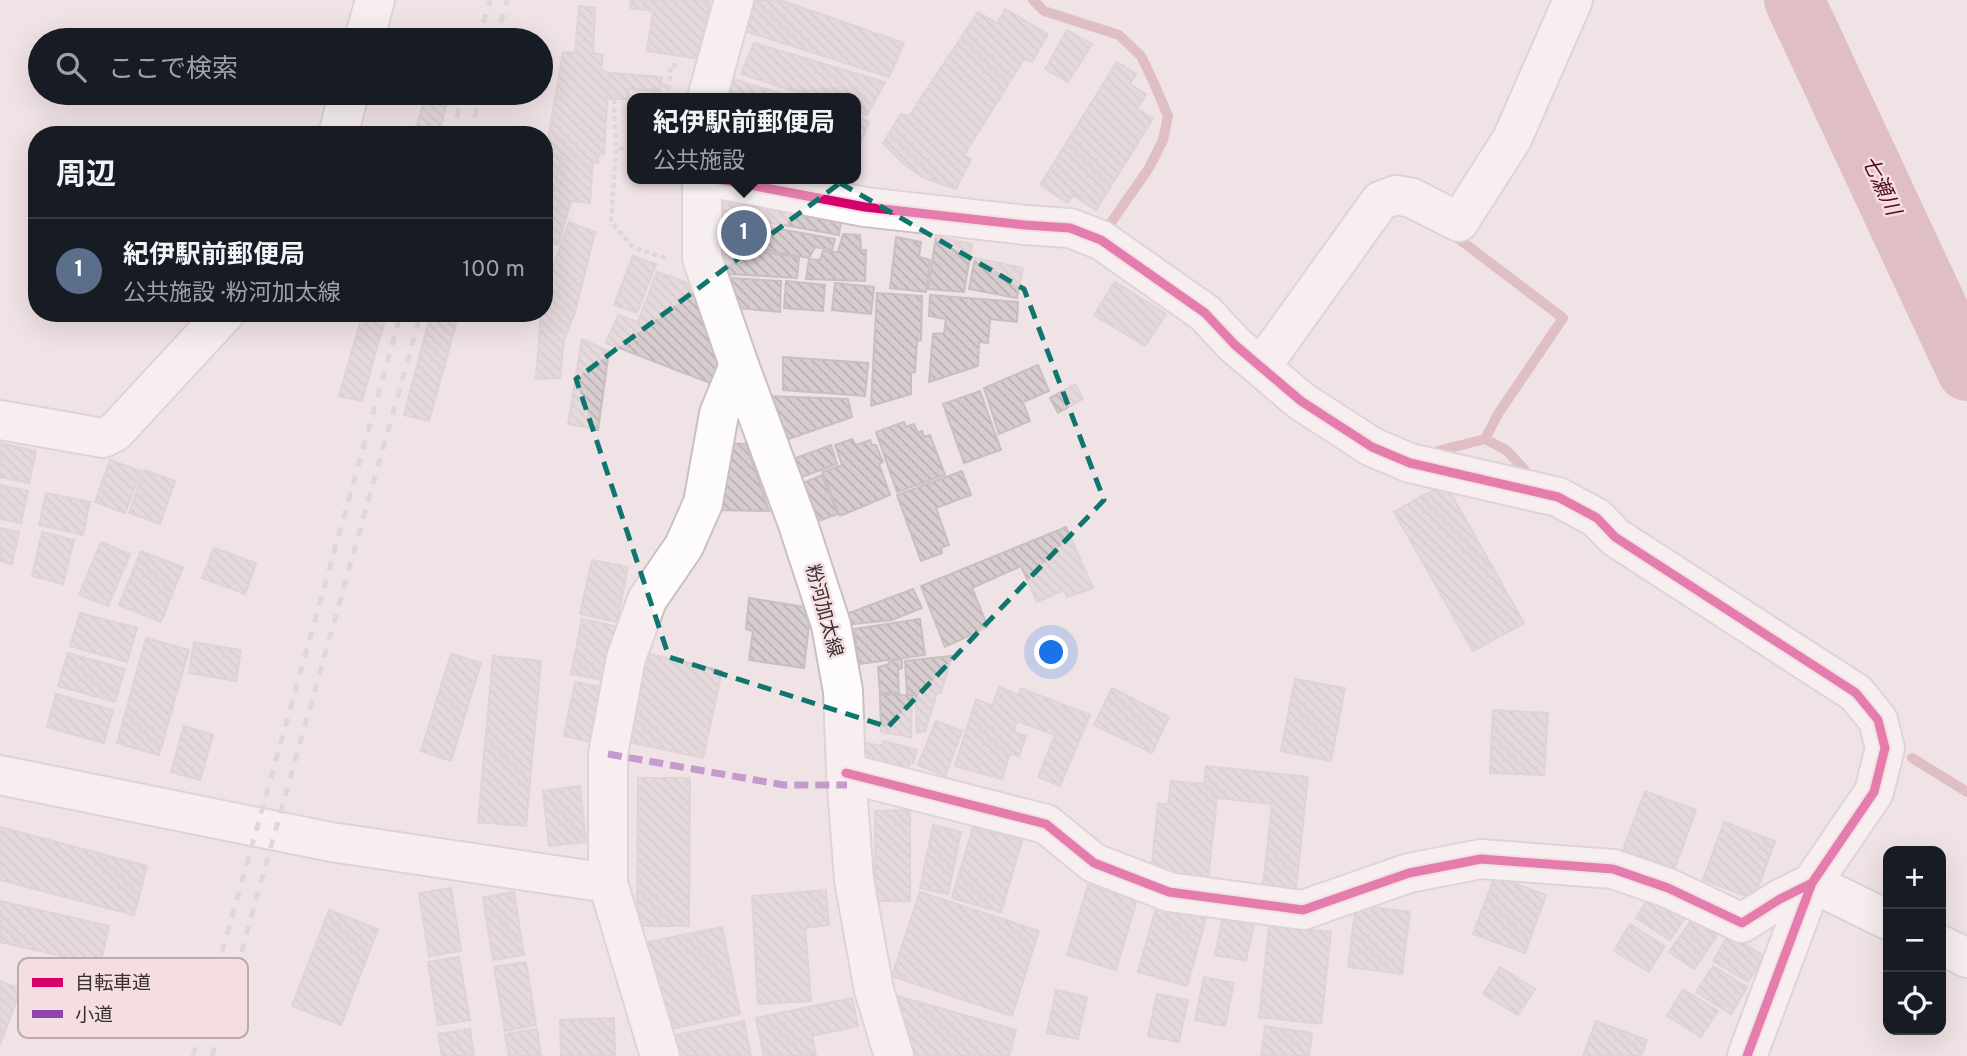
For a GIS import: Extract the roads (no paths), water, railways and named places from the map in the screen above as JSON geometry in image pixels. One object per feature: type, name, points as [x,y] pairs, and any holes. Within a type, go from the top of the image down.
[{"type":"street","points":[[367,28],[375,0]]},
{"type":"street","points":[[708,93],[734,0]]},
{"type":"street","points":[[1261,367],[1380,201],[1396,195],[1412,198],[1459,222],[1511,139],[1573,0]]},
{"type":"street","points":[[340,126],[346,105]]},
{"type":"street","name":"粉河加太線","points":[[702,184],[702,258],[798,524],[831,625],[842,691],[853,880],[874,990],[894,1056]]},
{"type":"street","points":[[745,184],[865,206],[1070,228],[1101,240],[1205,313],[1235,345],[1301,401],[1372,447],[1410,463],[1558,497],[1597,518],[1615,537],[1856,693],[1878,720],[1885,748],[1874,792],[1812,883],[1747,1056]]},
{"type":"street","points":[[0,420],[103,438],[115,432],[217,322]]},
{"type":"street","points":[[660,1056],[608,883],[608,754],[626,658],[646,600],[684,546],[703,503],[719,414],[739,365]]},
{"type":"street","points":[[846,773],[1046,824],[1094,863],[1169,892],[1303,910],[1409,873],[1481,859],[1613,869],[1668,887],[1742,923],[1812,883]]},
{"type":"street","points":[[0,775],[331,842],[608,883]]},
{"type":"street","points":[[1812,883],[1883,918]]},
{"type":"street","points":[[1946,948],[1967,958]]},
{"type":"waterway","points":[[1033,0],[1044,11],[1119,35],[1141,56],[1168,116],[1163,140],[1149,168],[1110,224]]},
{"type":"waterway","name":"七瀬川","points":[[1794,0],[1967,371]]},
{"type":"waterway","points":[[1451,233],[1563,318],[1498,414],[1485,439],[1506,450],[1524,469]]},
{"type":"waterway","points":[[1438,451],[1485,439]]},
{"type":"waterway","points":[[1912,758],[1967,792]]},
{"type":"railway","points":[[482,28],[490,0]]},
{"type":"railway","points":[[499,28],[507,0]]},
{"type":"railway","points":[[454,126],[460,105]]},
{"type":"railway","points":[[472,126],[478,105]]},
{"type":"railway","points":[[220,958],[398,322]]},
{"type":"railway","points":[[240,958],[418,322]]},
{"type":"railway","points":[[193,1056],[198,1038]]},
{"type":"railway","points":[[212,1056],[217,1038]]},
{"type":"place","name":"紀伊駅前郵便局","points":[[744,233]]}]
